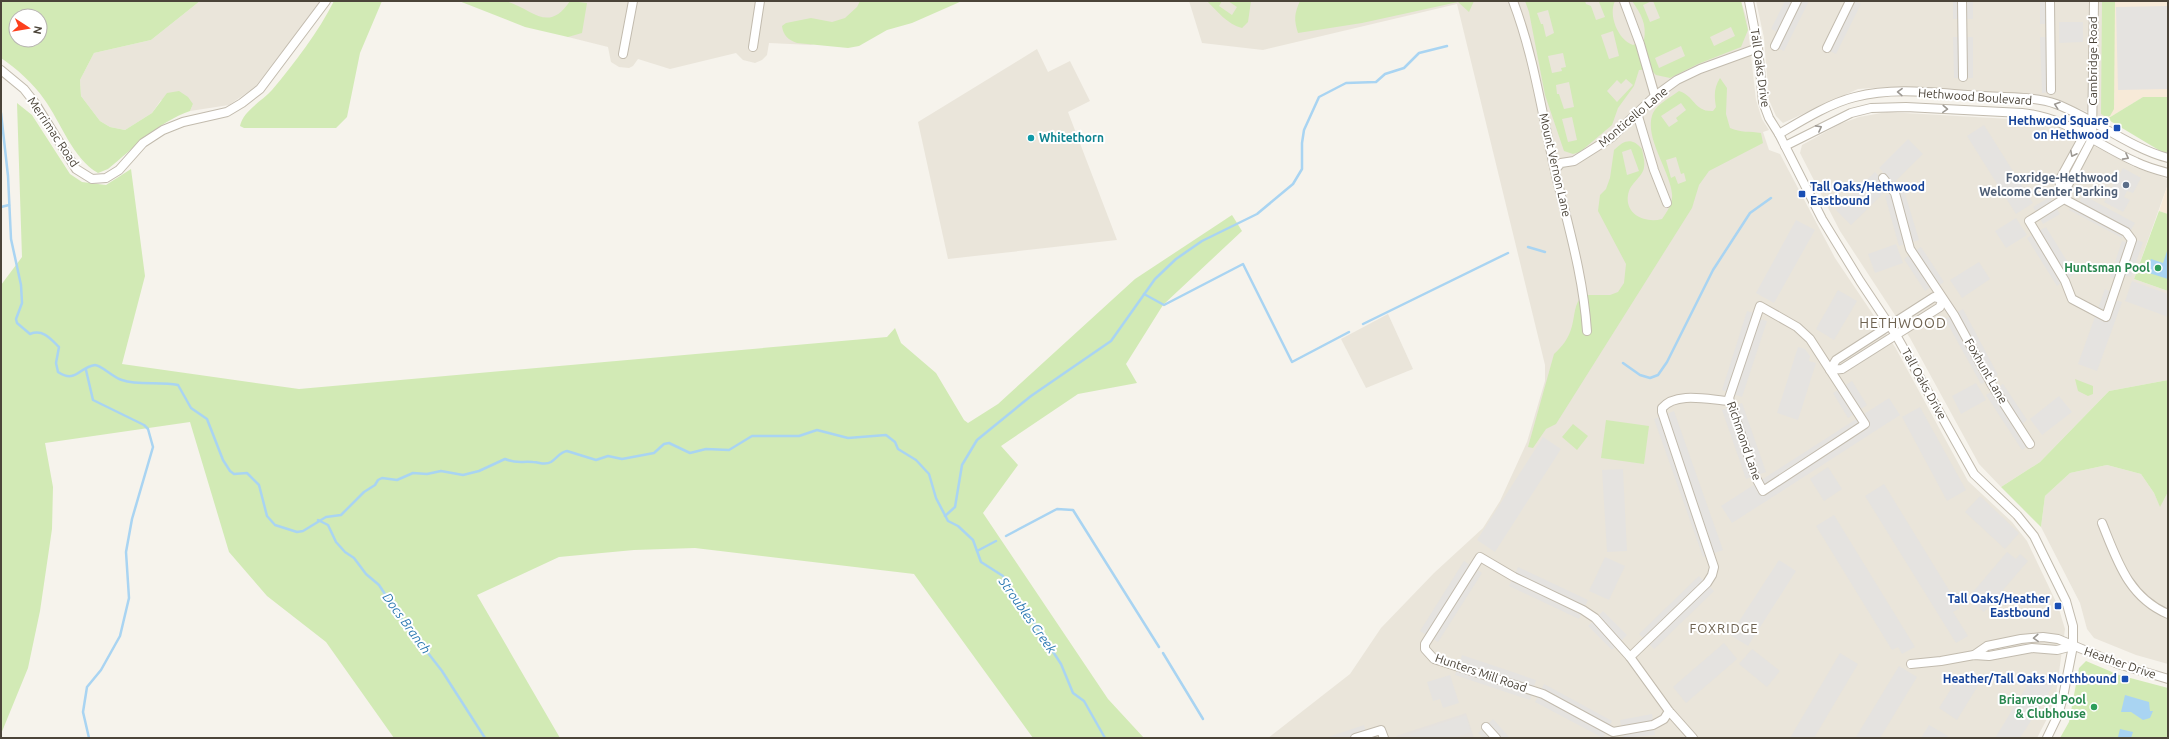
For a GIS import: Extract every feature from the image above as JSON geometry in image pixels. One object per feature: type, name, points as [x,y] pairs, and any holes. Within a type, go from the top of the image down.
[{"type":"street","name":"Merrimac Road","points":[[1,70],[24,89],[35,103],[76,169],[92,179],[106,178],[119,170],[144,143],[163,130],[183,122],[226,112],[242,103],[260,89],[326,1]]},
{"type":"street","points":[[623,54],[633,1]]},
{"type":"street","points":[[753,47],[760,1]]},
{"type":"street","name":"Mount Vernon Lane","points":[[1512,1],[1529,48],[1555,170],[1582,277],[1587,331]]},
{"type":"street","points":[[1624,1],[1640,44],[1655,96]]},
{"type":"street","name":"Tall Oaks Drive","points":[[1749,1],[1758,48],[1763,102],[1769,118],[1779,134],[1822,219],[1860,281],[1896,334],[1974,474],[2017,515],[2034,536],[2051,568],[2071,614],[2073,626],[2073,646],[2058,715],[2047,738]]},
{"type":"street","points":[[1775,46],[1797,1]]},
{"type":"street","points":[[1826,48],[1850,1]]},
{"type":"street","points":[[1962,1],[1963,77]]},
{"type":"street","points":[[2050,1],[2051,90]]},
{"type":"street","name":"Cambridge Road","points":[[2092,139],[2094,1]]},
{"type":"street","name":"Monticello Lane","points":[[1555,170],[1561,163],[1574,161],[1612,138],[1655,96],[1690,73],[1758,48]]},
{"type":"street","name":"Hethwood Boulevard","points":[[1779,134],[1853,97],[1897,91],[2023,98],[2055,104],[2092,121],[2144,150],[2168,158]]},
{"type":"street","name":"Hethwood Boulevard","points":[[1785,146],[1851,113],[1886,107],[2037,115],[2063,123],[2136,162],[2168,173]]},
{"type":"street","points":[[1637,113],[1654,170],[1667,203]]},
{"type":"street","points":[[2092,121],[2060,181],[2064,199],[2126,232],[2132,240],[2106,317],[2072,299],[2065,281],[2029,221],[2064,199],[2068,185],[2092,139]]},
{"type":"street","name":"Foxhunt Lane","points":[[1883,178],[1895,193],[1910,249],[1954,315],[1992,385],[2030,444]]},
{"type":"street","points":[[1934,297],[1942,299],[1940,307],[1842,369],[1830,370],[1836,360],[1934,297]]},
{"type":"street","name":"Richmond Lane","points":[[1760,306],[1801,330],[1815,346],[1830,370],[1865,424],[1763,491],[1755,476],[1729,401],[1731,390],[1760,306]]},
{"type":"street","points":[[1630,657],[1707,583],[1712,575],[1714,567],[1663,416],[1662,408],[1667,404],[1683,398],[1729,401]]},
{"type":"street","points":[[2102,524],[2129,583],[2149,603],[2168,614]]},
{"type":"street","name":"Hunters Mill Road","points":[[1669,711],[1664,719],[1653,725],[1614,732],[1542,694],[1434,658],[1425,649],[1425,644],[1480,557],[1514,577],[1591,614],[1630,657],[1669,711],[1693,738]]},
{"type":"street","name":"Heather Drive","points":[[1911,664],[1941,661],[1974,655],[1989,656],[2027,649],[2056,650],[2073,646],[2136,670],[2168,679]]},
{"type":"street","points":[[1486,727],[1496,738]]},
{"type":"street","points":[[1355,738],[1381,730],[1384,738]]},
{"type":"shaded area","points":[[200,1],[321,1],[255,87],[229,105],[190,111],[193,104],[161,100],[152,113],[125,130],[110,127],[100,121],[81,96],[80,80],[94,53],[151,40]]},
{"type":"shaded area","points":[[488,1],[927,1],[811,45],[769,43],[767,55],[762,60],[755,63],[743,60],[736,53],[670,69],[638,59],[633,66],[629,68],[619,67],[611,62],[608,47],[568,37],[556,26]]},
{"type":"shaded area","points":[[1189,1],[1741,1],[1747,19],[1756,100],[1762,119],[1769,130],[1763,132],[1769,150],[1780,154],[1835,258],[1895,347],[1968,481],[2012,522],[2027,541],[2058,606],[2065,629],[2056,694],[2051,711],[2037,738],[1268,738],[1350,674],[1381,628],[1434,573],[1483,528],[1500,501],[1527,442],[1545,381],[1545,365],[1457,4],[1263,50],[1202,43]]},
{"type":"shaded area","points":[[1756,1],[2102,1],[2102,113],[2107,119],[2052,99],[2004,93],[1888,87],[1858,89],[1783,123],[1776,116],[1769,100],[1764,38]]},
{"type":"shaded area","points":[[1785,1],[1809,1],[1784,51],[1771,45],[1777,32],[1771,29]]},
{"type":"shaded area","points":[[1847,1],[1856,1],[1861,4],[1836,54],[1824,48]]},
{"type":"shaded area","points":[[1953,1],[1973,1],[1973,19],[1953,19]]},
{"type":"shaded area","points":[[2040,1],[2054,1],[2054,24],[2040,24]]},
{"type":"shaded area","points":[[2102,1],[2168,1],[2168,97],[2143,97],[2107,119],[2102,113]]},
{"type":"shaded area","points":[[2168,6],[2168,89],[2118,90],[2116,7]]},
{"type":"shaded area","points":[[2059,22],[2083,22],[2083,42],[2059,43]]},
{"type":"shaded area","points":[[1953,37],[1973,37],[1973,78],[1954,78]]},
{"type":"shaded area","points":[[2040,37],[2054,37],[2055,92],[2042,93]]},
{"type":"shaded area","points":[[1037,49],[1048,72],[1070,61],[1090,101],[1068,112],[1117,240],[948,259],[918,122]]},
{"type":"shaded area","points":[[1887,112],[2028,120],[2046,123],[2060,128],[2136,168],[2168,179],[2168,184],[2134,279],[2168,291],[2168,380],[2109,391],[2040,462],[2001,487],[1979,464],[1910,338],[1840,231],[1800,153],[1802,145],[1840,124],[1859,117]]},
{"type":"shaded area","points":[[1984,125],[2033,203],[2016,214],[1967,136]]},
{"type":"shaded area","points":[[1908,139],[1923,154],[1851,225],[1836,210],[1875,172],[1879,176],[1883,172],[1879,168]]},
{"type":"shaded area","name":"Foxridge-Hethwood Welcome Center Parking","points":[[2123,168],[2141,178],[2133,193],[2127,191],[2124,197],[2130,200],[2123,212],[2104,202]]},
{"type":"shaded area","points":[[2168,184],[2168,214],[2159,211]]},
{"type":"shaded area","points":[[1904,190],[1919,240],[1899,246],[1885,196]]},
{"type":"shaded area","points":[[2083,195],[2135,223],[2128,235],[2124,233],[2122,238],[2069,210],[2075,200],[2079,202]]},
{"type":"shaded area","points":[[2050,197],[2060,214],[2043,224],[2033,207]]},
{"type":"shaded area","points":[[2016,218],[2027,235],[2006,248],[1995,231]]},
{"type":"shaded area","points":[[1796,220],[1815,230],[1774,303],[1756,293]]},
{"type":"shaded area","points":[[2046,227],[2075,274],[2057,286],[2027,238]]},
{"type":"shaded area","points":[[2131,238],[2143,242],[2131,277],[2124,275],[2122,281],[2110,277],[2122,241],[2129,243]]},
{"type":"shaded area","points":[[1896,244],[1903,263],[1875,273],[1868,254]]},
{"type":"shaded area","points":[[1921,247],[1944,282],[1932,290],[1931,287],[1925,291],[1904,259]]},
{"type":"shaded area","points":[[1979,262],[1990,279],[1962,298],[1950,280]]},
{"type":"shaded area","points":[[2132,281],[2168,294],[2168,317],[2125,301]]},
{"type":"shaded area","points":[[2105,289],[2117,294],[2115,300],[2122,302],[2097,371],[2078,364]]},
{"type":"shaded area","points":[[1838,290],[1857,301],[1834,340],[1816,329]]},
{"type":"shaded area","points":[[1963,309],[1998,375],[1981,384],[1945,319]]},
{"type":"shaded area","points":[[1747,311],[1761,315],[1760,319],[1767,321],[1742,397],[1722,390]]},
{"type":"shaded area","points":[[1388,314],[1413,369],[1366,388],[1341,339]]},
{"type":"shaded area","points":[[1798,347],[1805,349],[1810,356],[1809,361],[1816,363],[1798,420],[1777,413]]},
{"type":"shaded area","points":[[1852,381],[1867,405],[1848,418],[1833,393]]},
{"type":"shaded area","points":[[1976,383],[1986,400],[1961,414],[1952,396]]},
{"type":"shaded area","points":[[2003,384],[2027,420],[2022,424],[2034,442],[2022,450],[1986,395]]},
{"type":"shaded area","points":[[2059,396],[2072,412],[2042,435],[2030,419]]},
{"type":"shaded area","points":[[1889,398],[1900,415],[1732,523],[1721,506]]},
{"type":"shaded area","points":[[1742,403],[1766,472],[1746,479],[1722,410]]},
{"type":"shaded area","points":[[1920,407],[1966,490],[1947,501],[1902,417]]},
{"type":"shaded area","points":[[1674,411],[1723,550],[1703,557],[1654,419]]},
{"type":"shaded area","points":[[1543,437],[1561,449],[1495,552],[1477,540]]},
{"type":"shaded area","points":[[2107,465],[2141,474],[2154,493],[2160,506],[2168,492],[2168,664],[2136,655],[2094,638],[2087,629],[2080,603],[2041,527],[2045,496],[2070,473]]},
{"type":"shaded area","points":[[1828,467],[1842,489],[1824,501],[1810,479]]},
{"type":"shaded area","points":[[1623,469],[1627,551],[1607,552],[1602,470]]},
{"type":"shaded area","points":[[1884,484],[1960,608],[1953,612],[1968,636],[1956,643],[1865,496]]},
{"type":"shaded area","points":[[1980,496],[2019,533],[2005,549],[1965,512]]},
{"type":"shaded area","points":[[1834,515],[1915,647],[1902,654],[1898,647],[1892,650],[1816,526]]},
{"type":"shaded area","points":[[2007,552],[2016,559],[2020,554],[2028,561],[1984,612],[1968,598]]},
{"type":"shaded area","points":[[1605,557],[1625,566],[1609,600],[1589,591]]},
{"type":"shaded area","points":[[1779,560],[1796,571],[1748,646],[1730,635]]},
{"type":"shaded area","points":[[1464,561],[1482,573],[1438,642],[1420,631]]},
{"type":"shaded area","points":[[1518,567],[1588,600],[1579,619],[1509,586]]},
{"type":"shaded area","points":[[1699,576],[1714,591],[1654,649],[1639,634]]},
{"type":"shaded area","points":[[1603,611],[1627,635],[1612,650],[1588,626]]},
{"type":"shaded area","points":[[1724,643],[1737,659],[1686,703],[1673,687]]},
{"type":"shaded area","points":[[1752,649],[1780,671],[1767,687],[1739,664]]},
{"type":"shaded area","points":[[1840,653],[1858,664],[1814,738],[1790,738]]},
{"type":"shaded area","points":[[1462,655],[1536,680],[1530,700],[1455,675]]},
{"type":"shaded area","points":[[1899,666],[1917,677],[1880,738],[1856,737]]},
{"type":"shaded area","points":[[2036,671],[2055,683],[2020,738],[1995,738]]},
{"type":"shaded area","points":[[1961,673],[1979,684],[1957,720],[1939,708]]},
{"type":"shaded area","points":[[1450,675],[1459,703],[1443,708],[1440,699],[1433,701],[1427,682]]},
{"type":"shaded area","points":[[1544,684],[1612,721],[1603,738],[1535,702]]},
{"type":"shaded area","points":[[1466,713],[1474,738],[1397,738],[1396,736]]},
{"type":"shaded area","points":[[1652,714],[1655,735],[1623,738],[1620,720]]},
{"type":"shaded area","points":[[1466,715],[1471,732],[1453,738],[1411,738],[1409,734]]},
{"type":"shaded area","points":[[1493,719],[1510,738],[1483,738],[1478,733]]},
{"type":"shaded area","points":[[1364,725],[1368,738],[1328,738],[1328,737]]},
{"type":"shaded area","points":[[1929,725],[1948,736],[1947,738],[1921,738]]},
{"type":"green space","points":[[1,1],[200,1],[151,40],[94,53],[80,80],[81,96],[100,121],[110,127],[125,130],[152,113],[167,93],[179,91],[188,97],[193,104],[190,111],[167,122],[137,144],[108,169],[98,173],[81,158],[44,99],[35,87],[1,58]]},
{"type":"green space","points":[[334,1],[382,1],[360,53],[347,117],[336,128],[244,128],[240,126],[249,111],[272,90],[297,58],[314,35]]},
{"type":"green space","points":[[459,1],[506,1],[547,18],[555,16],[562,11],[570,1],[587,3],[582,33],[568,37],[525,27]]},
{"type":"green space","points":[[860,1],[962,1],[912,23],[887,30],[859,46],[848,48],[797,43],[785,35],[782,26],[786,23],[811,18],[832,22],[845,18],[857,7]]},
{"type":"green space","points":[[1207,1],[1222,1],[1219,6],[1232,15],[1237,7],[1228,1],[1251,1],[1248,22],[1242,28],[1232,24]]},
{"type":"green space","points":[[1300,1],[1474,1],[1469,12],[1458,2],[1362,23],[1298,33],[1295,17]]},
{"type":"green space","points":[[1525,1],[1585,1],[1586,4],[1591,6],[1596,20],[1605,17],[1599,2],[1615,1],[1613,13],[1616,26],[1623,38],[1633,45],[1644,40],[1645,29],[1641,15],[1632,1],[1652,1],[1643,5],[1650,22],[1660,18],[1653,1],[1741,1],[1748,30],[1741,47],[1698,64],[1670,78],[1656,75],[1650,69],[1639,70],[1634,86],[1618,108],[1612,125],[1580,152],[1573,154],[1564,151],[1545,95],[1529,12]],"holes":[[[1548,10],[1554,33],[1546,37],[1543,24],[1541,24],[1537,13]],[[1731,27],[1735,36],[1714,46],[1710,37]],[[1613,31],[1619,56],[1609,59],[1601,35]],[[1681,46],[1685,56],[1659,68],[1655,58]],[[1563,53],[1566,67],[1561,68],[1562,71],[1552,73],[1548,56]],[[1626,79],[1633,85],[1617,102],[1607,91],[1617,80],[1621,84]],[[1569,82],[1574,107],[1564,109],[1559,94],[1557,94],[1556,85]],[[1572,117],[1577,140],[1568,142],[1562,119]]]},
{"type":"green space","points":[[2102,1],[2115,1],[2114,109],[2110,116],[2106,117],[2101,114]]},
{"type":"green space","points":[[1720,78],[1727,88],[1726,114],[1730,128],[1734,130],[1761,133],[1763,143],[1709,171],[1699,185],[1692,208],[1556,424],[1546,429],[1533,448],[1528,447],[1554,354],[1569,334],[1575,309],[1580,298],[1583,295],[1610,295],[1618,292],[1624,283],[1626,264],[1598,211],[1600,195],[1606,189],[1610,178],[1614,150],[1621,144],[1628,141],[1635,143],[1642,149],[1644,168],[1642,174],[1630,188],[1628,199],[1629,205],[1636,215],[1642,218],[1648,220],[1662,219],[1671,204],[1672,194],[1667,175],[1651,132],[1653,113],[1661,104],[1679,91],[1688,96],[1702,109],[1713,111],[1716,107],[1715,92]],"holes":[[[1681,103],[1686,110],[1676,118],[1678,121],[1669,127],[1661,116]],[[1631,149],[1639,171],[1627,175],[1622,152]],[[1676,157],[1681,174],[1684,173],[1686,181],[1678,184],[1675,176],[1671,178],[1666,160]]]},
{"type":"green space","points":[[2143,97],[2168,97],[2168,153],[2162,152],[2107,119]]},
{"type":"green space","points":[[17,103],[32,115],[70,174],[82,182],[106,185],[131,169],[145,276],[122,364],[299,389],[887,337],[895,328],[901,343],[936,373],[964,420],[968,423],[998,404],[1135,279],[1232,215],[1242,231],[1163,305],[1126,364],[1137,383],[1078,394],[1001,446],[1018,465],[983,513],[1108,699],[1144,738],[1033,738],[914,574],[695,548],[634,550],[559,557],[477,595],[560,738],[394,738],[326,642],[267,596],[229,552],[190,422],[45,443],[53,487],[52,529],[40,611],[28,668],[1,734],[1,285],[22,257]]},
{"type":"green space","points":[[2159,211],[2168,214],[2168,291],[2134,279]]},
{"type":"green space","points":[[2075,379],[2093,386],[2093,394],[2088,396],[2078,391]]},
{"type":"green space","points":[[2168,380],[2168,492],[2160,507],[2154,493],[2141,474],[2107,465],[2070,473],[2045,496],[2041,527],[2001,487],[2040,462],[2109,391]]},
{"type":"green space","points":[[1606,420],[1649,426],[1644,464],[1601,458]]},
{"type":"green space","points":[[1573,424],[1588,436],[1577,450],[1562,437]]},
{"type":"green space","points":[[2086,661],[2119,675],[2168,688],[2168,738],[2060,738],[2069,722],[2079,668]]},
{"type":"water","name":"Huntsman Pool","points":[[2168,248],[2168,279],[2146,272],[2151,259],[2163,263]]},
{"type":"water","points":[[2125,695],[2149,702],[2150,711],[2153,711],[2150,718],[2143,720],[2131,712],[2121,712]]},
{"type":"water","points":[[2120,729],[2133,732],[2131,738],[2118,737]]},
{"type":"waterway","points":[[945,516],[955,507],[962,465],[977,440],[1031,396],[1111,341],[1155,279],[1176,259],[1202,241],[1257,214],[1293,184],[1302,169],[1302,143],[1304,130],[1319,97],[1346,83],[1376,82],[1385,74],[1404,68],[1419,53],[1447,46]]},
{"type":"waterway","name":"Stroubles Creek","points":[[1,113],[8,176],[11,239],[21,285],[22,303],[16,319],[17,323],[30,334],[39,333],[46,335],[59,347],[56,363],[58,372],[64,375],[73,376],[90,366],[95,365],[101,367],[119,379],[129,382],[178,385],[191,408],[207,419],[223,460],[230,471],[234,474],[247,473],[259,485],[267,516],[275,525],[297,532],[303,531],[326,517],[341,515],[364,492],[375,485],[378,480],[382,478],[397,480],[413,473],[427,474],[441,471],[463,475],[479,471],[505,459],[516,462],[546,464],[567,451],[596,460],[608,456],[622,459],[654,453],[664,444],[669,443],[690,453],[706,449],[729,450],[752,436],[799,436],[817,430],[848,438],[886,435],[895,442],[898,449],[916,460],[929,474],[936,498],[948,521],[958,526],[973,540],[981,562],[1003,576],[1020,608],[1031,618],[1061,664],[1073,693],[1084,701],[1105,738]]},
{"type":"waterway","points":[[1623,363],[1640,375],[1650,378],[1658,375],[1667,362],[1713,270],[1750,213],[1771,198]]},
{"type":"waterway","points":[[1,207],[9,205]]},
{"type":"waterway","points":[[1528,247],[1545,252]]},
{"type":"waterway","points":[[1363,324],[1508,253]]},
{"type":"waterway","points":[[1144,294],[1164,305],[1243,264],[1292,362],[1349,332]]},
{"type":"waterway","points":[[86,370],[93,400],[144,425],[148,429],[153,447],[132,519],[126,552],[129,598],[120,636],[101,670],[87,687],[83,712],[89,738]]},
{"type":"waterway","points":[[1006,536],[1057,509],[1073,510],[1159,647]]},
{"type":"waterway","name":"Docs Branch","points":[[318,520],[328,525],[336,542],[345,552],[354,558],[366,574],[379,585],[400,617],[442,671],[485,738]]},
{"type":"waterway","points":[[977,551],[996,541]]},
{"type":"waterway","points":[[1163,653],[1203,719]]},
{"type":"place","name":"Hethwood Square on Hethwood","points":[[2117,128]]},
{"type":"place","name":"Whitethorn","points":[[1031,138]]},
{"type":"place","name":"Foxridge-Hethwood Welcome Center Parking","points":[[2126,185]]},
{"type":"place","name":"Tall Oaks/Hethwood Eastbound","points":[[1802,194]]},
{"type":"place","name":"Huntsman Pool","points":[[2158,268]]},
{"type":"place","name":"Tall Oaks/Heather Eastbound","points":[[2058,606]]},
{"type":"place","name":"Heather/Tall Oaks Northbound","points":[[2125,679]]},
{"type":"place","name":"Briarwood Pool & Clubhouse","points":[[2094,707]]},
{"type":"district","name":"HETHWOOD","points":[[1903,323]]},
{"type":"district","name":"FOXRIDGE","points":[[1724,628]]}]
